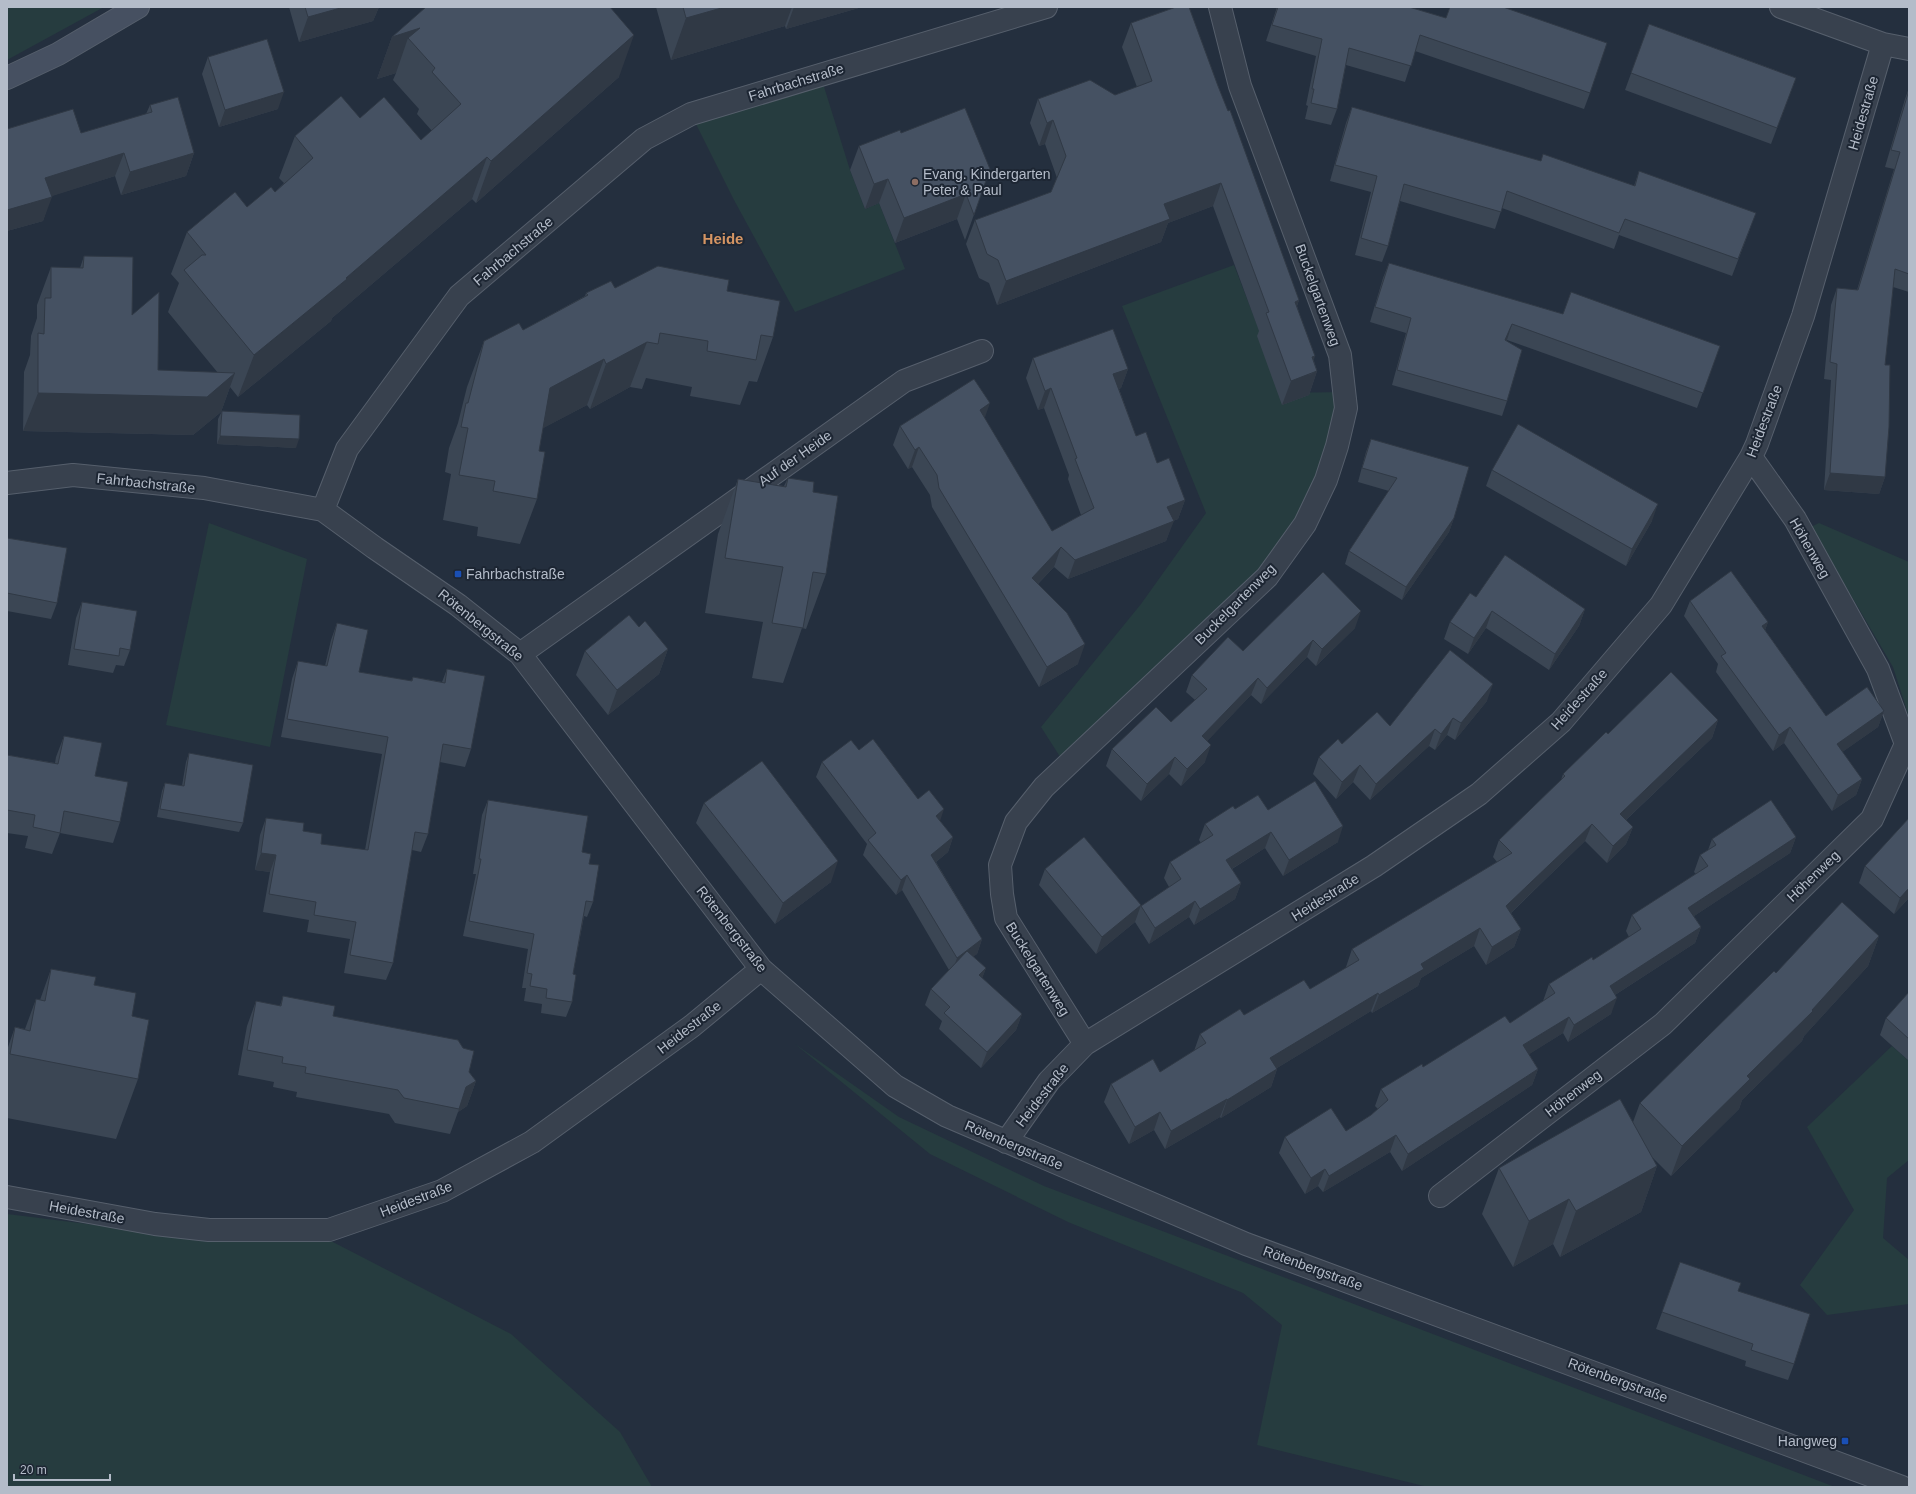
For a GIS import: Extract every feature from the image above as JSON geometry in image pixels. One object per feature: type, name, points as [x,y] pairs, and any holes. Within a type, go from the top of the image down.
[{"type":"street","points":[[7,78],[58,54],[138,7]]},
{"type":"street","name":"Fahrbachstraße","points":[[7,483],[73,475],[204,488],[323,510],[347,449],[460,296],[644,139],[691,114],[1046,7]]},
{"type":"street","name":"Buckelgartenweg","points":[[1084,1044],[1006,918],[1002,894],[1000,865],[1016,822],[1044,787],[1267,577],[1305,524],[1326,480],[1337,446],[1346,408],[1340,355],[1240,86],[1220,7]]},
{"type":"street","points":[[1781,7],[1883,44],[1909,49]]},
{"type":"street","name":"Heidestraße","points":[[1006,1142],[1049,1081],[1084,1044],[1374,866],[1479,794],[1556,727],[1661,605],[1751,457],[1803,316],[1883,44]]},
{"type":"street","name":"Auf der Heide","points":[[520,654],[904,381],[982,351]]},
{"type":"street","name":"Höhenweg","points":[[1440,1196],[1663,1024],[1872,819],[1906,744],[1878,669],[1795,519],[1751,457]]},
{"type":"street","name":"Rötenbergstraße","points":[[323,510],[374,548],[453,601],[520,654],[761,969],[895,1086],[947,1116],[1246,1244],[1902,1487]]},
{"type":"street","name":"Heidestraße","points":[[7,1198],[154,1224],[210,1230],[329,1230],[442,1192],[532,1142],[692,1026],[761,969]]},
{"type":"green space","points":[[7,7],[104,7],[7,60]]},
{"type":"green space","points":[[820,74],[850,170],[865,209],[879,203],[905,269],[795,312],[734,200],[691,114]]},
{"type":"green space","points":[[1234,265],[1261,335],[1281,393],[1344,392],[1305,524],[1066,766],[1041,727],[1141,604],[1206,513],[1122,306]]},
{"type":"green space","points":[[209,523],[307,559],[270,747],[166,725]]},
{"type":"green space","points":[[1819,523],[1909,562],[1909,717],[1893,667],[1811,527]]},
{"type":"green space","points":[[795,1044],[899,1117],[1044,1186],[1835,1487],[1428,1487],[1257,1445],[1282,1325],[1243,1293],[1068,1222],[930,1154]]},
{"type":"green space","points":[[1892,1046],[1909,1061],[1909,1160],[1887,1178],[1883,1238],[1909,1260],[1909,1304],[1827,1315],[1800,1285],[1854,1210],[1807,1127]]},
{"type":"green space","points":[[7,1214],[160,1233],[331,1241],[511,1334],[620,1432],[652,1487],[7,1487]]},
{"type":"building","points":[[305,7],[344,7],[308,17]]},
{"type":"building","points":[[426,7],[610,7],[634,35],[491,161],[487,157],[346,278],[347,279],[254,355],[184,270],[202,255],[206,255],[187,232],[235,192],[247,207],[271,187],[275,192],[313,158],[295,136],[341,96],[360,118],[384,97],[421,140],[461,104],[432,72],[435,68],[408,38],[420,28],[392,37]]},
{"type":"building","points":[[683,7],[725,7],[686,18]]},
{"type":"building","points":[[1176,7],[1189,7],[1218,86],[1228,111],[1230,110],[1299,300],[1295,302],[1315,356],[1312,357],[1317,371],[1291,381],[1266,313],[1269,312],[1221,183],[1164,204],[1170,219],[1006,281],[998,260],[987,254],[975,220],[1051,192],[1066,156],[1053,120],[1047,123],[1038,99],[1090,80],[1115,95],[1152,81],[1131,23]]},
{"type":"building","points":[[1278,7],[1409,7],[1446,18],[1450,7],[1503,7],[1607,43],[1590,93],[1420,35],[1411,66],[1349,48],[1337,109],[1311,103],[1314,89],[1312,89],[1322,39],[1272,25]]},
{"type":"building","points":[[1649,24],[1796,78],[1777,128],[1631,73]]},
{"type":"building","points":[[267,39],[284,92],[225,110],[208,57]]},
{"type":"building","points":[[1909,90],[1909,274],[1895,269],[1885,365],[1890,365],[1889,427],[1885,477],[1830,473],[1837,364],[1830,362],[1837,288],[1858,290],[1900,152],[1891,150]]},
{"type":"building","points":[[178,97],[194,153],[130,172],[124,153],[45,178],[52,197],[7,210],[7,129],[73,109],[81,133],[152,112],[150,105]]},
{"type":"building","points":[[1352,107],[1541,161],[1543,154],[1635,186],[1639,171],[1756,213],[1738,259],[1625,219],[1619,233],[1507,191],[1501,212],[1404,184],[1388,246],[1361,238],[1377,176],[1335,165]]},
{"type":"building","points":[[965,108],[990,169],[974,215],[966,194],[904,218],[888,179],[874,184],[859,146],[900,130],[901,133]]},
{"type":"building","points":[[84,256],[133,257],[132,315],[159,292],[158,370],[235,373],[207,397],[38,393],[38,333],[44,334],[45,298],[51,298],[51,267],[83,268]]},
{"type":"building","points":[[1389,263],[1563,314],[1571,292],[1720,346],[1703,393],[1512,324],[1505,340],[1522,350],[1507,401],[1397,370],[1411,318],[1375,307]]},
{"type":"building","points":[[658,266],[729,280],[727,291],[780,301],[773,337],[761,335],[756,360],[707,351],[708,341],[660,333],[658,344],[647,342],[606,364],[604,359],[550,388],[539,451],[545,452],[537,499],[493,491],[495,481],[459,475],[468,428],[461,427],[466,403],[468,403],[484,341],[519,323],[523,330],[588,295],[586,293],[611,281],[615,288]]},
{"type":"building","points":[[1113,329],[1128,369],[1113,374],[1136,436],[1146,432],[1157,463],[1169,458],[1185,500],[1167,507],[1174,521],[1075,560],[1061,547],[1032,578],[1067,613],[1085,644],[1047,667],[939,488],[937,475],[919,447],[915,450],[900,426],[974,379],[990,403],[980,410],[1052,531],[1094,508],[1075,459],[1077,458],[1051,388],[1045,391],[1033,358]]},
{"type":"building","points":[[222,411],[300,415],[299,439],[220,436]]},
{"type":"building","points":[[1518,424],[1658,504],[1632,549],[1492,470]]},
{"type":"building","points":[[1371,439],[1469,467],[1454,518],[1406,587],[1349,551],[1397,478],[1362,468]]},
{"type":"building","points":[[788,478],[814,482],[813,492],[838,496],[826,574],[813,572],[803,628],[772,623],[783,567],[725,558],[738,479],[786,487]]},
{"type":"building","points":[[7,538],[67,548],[57,603],[7,593]]},
{"type":"building","points":[[1505,555],[1585,609],[1555,654],[1492,611],[1474,638],[1450,622],[1470,593],[1476,597]]},
{"type":"building","points":[[1731,571],[1768,622],[1762,626],[1826,716],[1867,687],[1884,711],[1837,744],[1862,779],[1838,795],[1790,727],[1779,735],[1721,656],[1726,653],[1690,601]]},
{"type":"building","points":[[1323,572],[1361,611],[1322,649],[1313,640],[1267,688],[1258,678],[1202,736],[1211,745],[1187,769],[1175,757],[1147,784],[1112,749],[1156,707],[1171,722],[1207,689],[1192,675],[1228,637],[1243,651]]},
{"type":"building","points":[[82,602],[137,611],[130,650],[120,648],[119,656],[74,649]]},
{"type":"building","points":[[629,615],[639,627],[645,621],[668,649],[617,690],[585,651]]},
{"type":"building","points":[[337,623],[368,630],[359,672],[412,681],[413,677],[445,683],[447,669],[485,676],[471,749],[443,744],[428,834],[415,832],[393,963],[350,955],[356,922],[314,915],[316,902],[269,894],[276,855],[261,853],[266,818],[304,823],[303,831],[322,834],[321,844],[368,850],[388,737],[287,719],[298,661],[327,666]]},
{"type":"building","points":[[1450,650],[1493,684],[1461,723],[1453,718],[1441,734],[1435,729],[1376,784],[1360,765],[1342,782],[1319,757],[1338,739],[1342,744],[1377,712],[1390,726]]},
{"type":"building","points":[[1671,672],[1718,720],[1620,814],[1633,827],[1613,846],[1592,824],[1506,906],[1521,929],[1492,947],[1480,928],[1421,964],[1424,969],[1379,995],[1378,993],[1270,1058],[1277,1069],[1227,1100],[1171,1131],[1160,1112],[1135,1127],[1111,1084],[1153,1059],[1160,1072],[1206,1043],[1200,1034],[1240,1009],[1244,1015],[1304,980],[1310,989],[1359,960],[1352,949],[1512,853],[1499,840],[1565,776],[1563,774],[1606,732],[1608,734]]},
{"type":"building","points":[[64,736],[102,743],[95,776],[128,782],[120,822],[64,811],[60,833],[33,827],[35,815],[7,810],[7,755],[58,764]]},
{"type":"building","points":[[873,739],[918,799],[929,790],[944,809],[936,816],[953,837],[931,855],[982,939],[957,958],[907,875],[901,880],[868,840],[876,833],[822,762],[851,740],[859,750]]},
{"type":"building","points":[[189,753],[253,765],[243,823],[160,809],[165,783],[184,786]]},
{"type":"building","points":[[762,761],[838,861],[783,903],[704,803]]},
{"type":"building","points":[[1315,781],[1343,826],[1289,860],[1271,832],[1226,860],[1241,883],[1200,909],[1195,901],[1155,928],[1141,906],[1181,879],[1170,862],[1213,835],[1205,824],[1233,806],[1235,809],[1258,795],[1268,810]]},
{"type":"building","points":[[488,800],[588,816],[582,852],[591,854],[589,864],[599,865],[593,902],[586,901],[573,974],[576,975],[572,1002],[546,998],[547,989],[530,986],[532,974],[527,973],[534,934],[469,921],[481,859],[479,859]]},
{"type":"building","points":[[1771,800],[1796,837],[1688,908],[1701,927],[1610,986],[1617,998],[1574,1025],[1569,1017],[1523,1045],[1538,1069],[1408,1154],[1396,1135],[1329,1176],[1325,1169],[1311,1178],[1285,1137],[1331,1108],[1346,1131],[1371,1115],[1388,1100],[1381,1089],[1422,1064],[1423,1067],[1505,1016],[1510,1023],[1555,993],[1549,984],[1592,957],[1593,960],[1641,929],[1632,915],[1708,866],[1700,855],[1716,845],[1712,839]]},
{"type":"building","points":[[1909,818],[1909,888],[1900,898],[1865,866]]},
{"type":"building","points":[[1084,837],[1141,905],[1102,937],[1045,869]]},
{"type":"building","points":[[1842,902],[1879,936],[1812,1010],[1813,1011],[1747,1076],[1750,1079],[1682,1146],[1640,1103],[1774,971],[1776,973]]},
{"type":"building","points":[[967,951],[986,968],[979,975],[1022,1014],[987,1052],[944,1013],[950,1007],[931,989]]},
{"type":"building","points":[[51,969],[96,977],[94,985],[136,993],[132,1016],[149,1020],[138,1079],[10,1054],[15,1027],[30,1031],[36,999],[45,1001]]},
{"type":"building","points":[[1909,992],[1909,1039],[1886,1018]]},
{"type":"building","points":[[283,996],[335,1006],[333,1016],[458,1040],[463,1048],[474,1051],[469,1072],[476,1081],[466,1087],[459,1109],[404,1098],[398,1090],[305,1073],[306,1067],[282,1063],[283,1057],[247,1050],[256,1001],[281,1006]]},
{"type":"building","points":[[1620,1099],[1657,1166],[1576,1211],[1569,1199],[1529,1221],[1499,1168]]},
{"type":"building","points":[[1680,1262],[1741,1283],[1738,1291],[1810,1314],[1794,1364],[1751,1350],[1753,1344],[1662,1312]]},
{"type":"place","name":"Evang. Kindergarten Peter & Paul","points":[[915,182]]},
{"type":"place","name":"Fahrbachstraße","points":[[458,574]]},
{"type":"place","name":"Hangweg","points":[[1845,1441]]},
{"type":"district","name":"Heide","points":[[723,238]]}]
